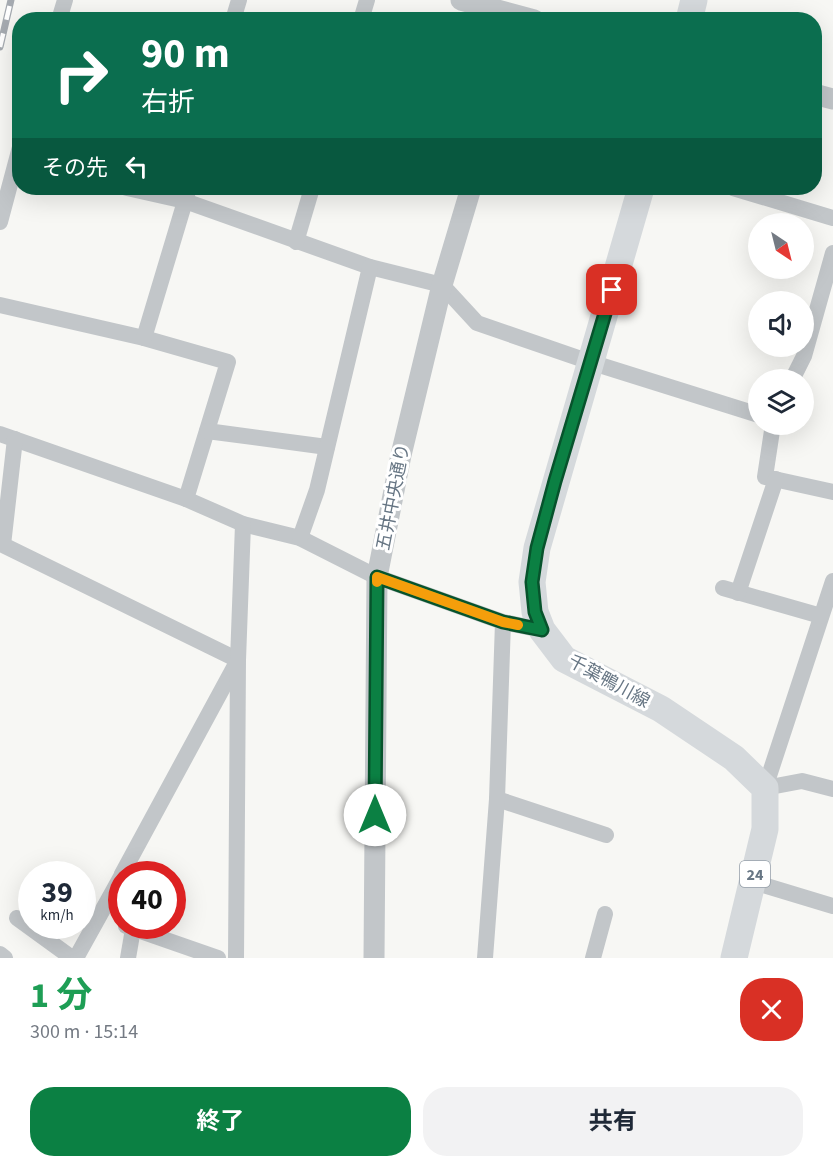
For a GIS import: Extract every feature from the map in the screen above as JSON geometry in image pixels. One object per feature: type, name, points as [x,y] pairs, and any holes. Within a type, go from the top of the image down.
[{"type":"main road","name":"千葉鴨川線","points":[[639,195],[537,548],[532,582],[535,612],[542,630],[564,658],[661,709],[734,758],[765,788]]},
{"type":"main road","name":"24","points":[[734,958],[765,829],[765,788]]},
{"type":"street","points":[[461,0],[516,12]]},
{"type":"street","points":[[0,222],[12,167]]},
{"type":"street","points":[[144,338],[187,195]]},
{"type":"street","points":[[189,195],[296,242],[370,267],[442,285],[477,323],[590,362],[748,412]]},
{"type":"street","points":[[296,242],[310,195]]},
{"type":"street","name":"五井中央通り","points":[[374,958],[377,577],[401,454],[442,285],[469,195]]},
{"type":"street","points":[[756,195],[833,218]]},
{"type":"street","points":[[798,369],[804,356],[833,254]]},
{"type":"street","points":[[300,538],[317,490],[370,267]]},
{"type":"street","points":[[0,305],[144,338],[228,362],[186,499]]},
{"type":"street","points":[[207,431],[327,447]]},
{"type":"street","points":[[771,435],[765,477],[833,492]]},
{"type":"street","points":[[238,660],[3,546],[8,437],[186,499],[243,524],[300,538],[377,577],[503,622],[542,630]]},
{"type":"street","points":[[776,479],[731,591],[821,616]]},
{"type":"street","points":[[236,958],[238,660],[243,524]]},
{"type":"street","points":[[833,581],[765,788],[802,781],[833,789]]},
{"type":"street","points":[[485,958],[497,799],[503,622]]},
{"type":"street","points":[[130,861],[238,660]]},
{"type":"street","points":[[497,799],[606,835]]},
{"type":"street","points":[[753,882],[833,906]]},
{"type":"street","points":[[17,918],[74,958],[108,900]]},
{"type":"street","points":[[101,913],[108,916]]},
{"type":"street","points":[[592,958],[605,914]]},
{"type":"street","points":[[127,939],[128,958]]},
{"type":"street","points":[[164,939],[218,958]]},
{"type":"street","points":[[0,954],[5,958]]},
{"type":"railway","points":[[0,47],[11,0]]},
{"type":"slow traffic","points":[[377,582],[377,577],[503,622],[518,625]]},
{"type":"route","points":[[375,815],[377,577],[503,622],[542,630],[535,612],[532,582],[537,548],[612,290]]}]
